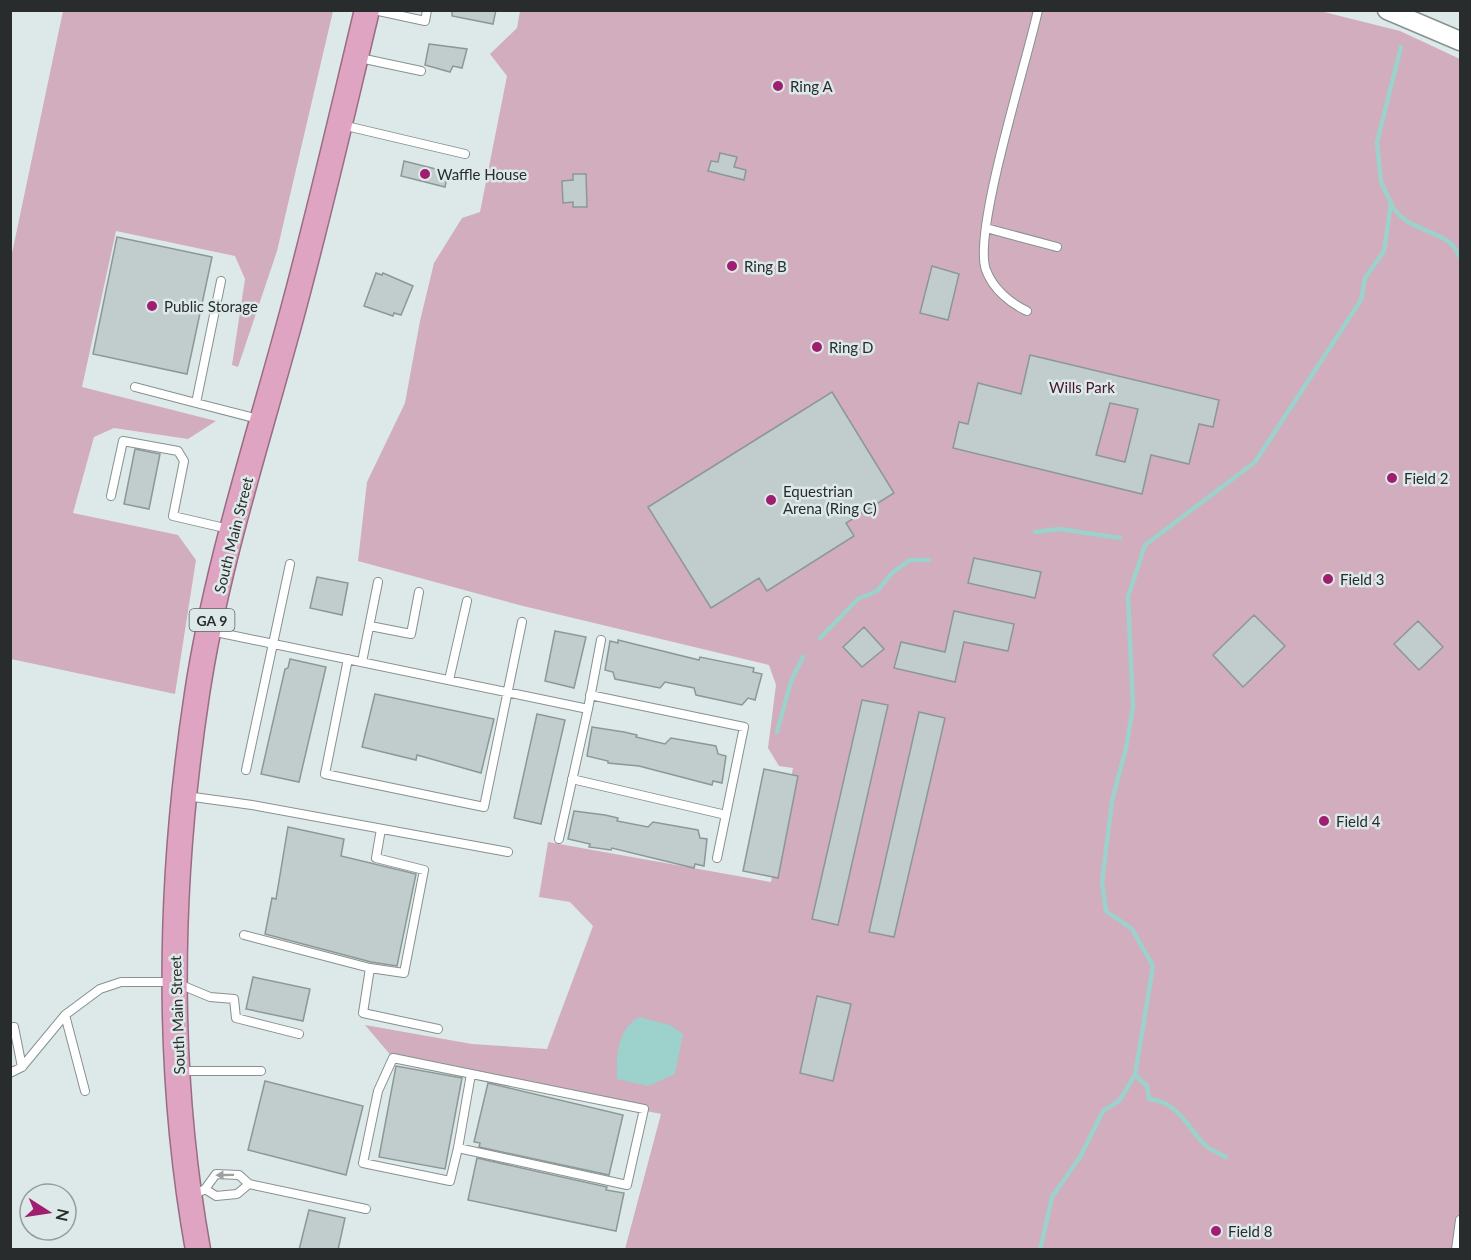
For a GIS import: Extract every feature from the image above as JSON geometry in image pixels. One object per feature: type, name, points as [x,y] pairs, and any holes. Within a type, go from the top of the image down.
[{"type":"highway","name":"South Main Street","points":[[198,1250],[198,1193],[179,1071],[174,982],[177,875],[198,691],[233,530],[311,247],[367,10]]},
{"type":"street","points":[[1387,10],[1461,41]]},
{"type":"lane","points":[[374,10],[425,21],[427,10]]},
{"type":"lane","points":[[1027,311],[1000,292],[986,270],[983,250],[986,228],[1038,10]]},
{"type":"lane","points":[[356,57],[421,71]]},
{"type":"lane","points":[[340,124],[465,154]]},
{"type":"lane","points":[[986,228],[1057,247]]},
{"type":"lane","points":[[196,402],[221,281]]},
{"type":"lane","points":[[135,387],[263,420]]},
{"type":"lane","points":[[111,496],[123,441],[178,451],[184,461],[172,516],[233,530]]},
{"type":"lane","points":[[246,770],[291,564]]},
{"type":"lane","points":[[362,662],[378,582]]},
{"type":"lane","points":[[370,626],[411,633],[419,592]]},
{"type":"lane","points":[[449,680],[467,601]]},
{"type":"lane","points":[[348,659],[326,774],[484,807],[522,622]]},
{"type":"lane","points":[[210,630],[588,709]]},
{"type":"lane","points":[[559,839],[601,640]]},
{"type":"lane","points":[[590,695],[744,727],[717,858]]},
{"type":"lane","points":[[572,779],[726,815]]},
{"type":"lane","points":[[185,796],[508,852]]},
{"type":"lane","points":[[244,935],[370,968],[404,973],[424,870],[376,858],[381,829]]},
{"type":"lane","points":[[370,968],[363,1013],[438,1029]]},
{"type":"lane","points":[[10,1073],[22,1067],[65,1015],[88,996],[122,982],[174,982],[210,997],[234,999],[236,1018],[298,1034]]},
{"type":"lane","points":[[65,1015],[85,1091]]},
{"type":"lane","points":[[14,1027],[22,1067]]},
{"type":"lane","points":[[458,1148],[627,1185],[644,1109],[393,1058],[378,1091],[363,1163],[450,1181],[471,1074]]},
{"type":"lane","points":[[179,1071],[261,1071]]},
{"type":"lane","points":[[198,1193],[216,1174],[239,1175],[249,1184],[366,1209]]},
{"type":"lane","points":[[198,1193],[216,1196],[237,1194],[249,1184]]},
{"type":"lane","points":[[1456,1250],[1461,1220]]},
{"type":"green space","name":"Wills Park","points":[[1316,10],[1400,31],[1460,59],[1460,1249],[625,1249],[661,1114],[393,1058],[365,1025],[472,1044],[547,1049],[593,926],[570,902],[539,897],[548,842],[771,882],[793,768],[779,766],[768,748],[776,685],[769,665],[519,605],[358,561],[367,482],[405,403],[420,321],[434,263],[462,218],[480,212],[507,76],[490,54],[517,28],[520,11]]},
{"type":"green space","points":[[63,11],[333,11],[277,251],[238,367],[232,365],[245,279],[235,256],[116,231],[82,387],[216,421],[188,439],[114,428],[94,437],[73,513],[178,535],[196,560],[175,694],[11,659],[11,258]]},
{"type":"water","points":[[639,1017],[670,1025],[683,1034],[675,1074],[648,1086],[617,1079],[619,1044],[626,1029]]},
{"type":"building","points":[[452,10],[496,10],[493,24],[452,16]]},
{"type":"building","points":[[429,44],[467,49],[462,68],[453,66],[450,72],[425,65]]},
{"type":"building","points":[[720,153],[737,157],[734,167],[746,170],[744,180],[708,171],[711,161],[718,162]]},
{"type":"building","name":"Waffle House","points":[[404,161],[448,172],[445,187],[401,176]]},
{"type":"building","points":[[573,174],[586,174],[587,207],[573,207],[573,202],[563,203],[562,181],[573,180]]},
{"type":"building","name":"Public Storage","points":[[117,237],[212,257],[187,374],[93,354]]},
{"type":"building","points":[[932,266],[959,274],[948,320],[920,313]]},
{"type":"building","points":[[376,273],[382,275],[383,273],[413,286],[401,315],[394,313],[393,316],[364,306]]},
{"type":"building","points":[[1030,355],[1219,400],[1213,427],[1199,424],[1189,464],[1151,455],[1142,494],[953,448],[959,422],[968,424],[978,383],[1021,394]],"holes":[[[1110,403],[1138,409],[1125,462],[1096,455]]]},
{"type":"building","name":"Equestrian Arena (Ring C)","points":[[832,392],[894,493],[846,523],[854,536],[767,591],[759,578],[711,608],[648,507]]},
{"type":"building","points":[[135,449],[160,454],[149,509],[124,504]]},
{"type":"building","points":[[974,558],[1041,572],[1035,598],[968,583]]},
{"type":"building","points":[[317,577],[348,583],[342,615],[310,608]]},
{"type":"building","points":[[954,611],[1014,624],[1008,651],[964,642],[955,682],[894,668],[901,642],[945,652]]},
{"type":"building","points":[[1254,615],[1285,646],[1243,687],[1213,655]]},
{"type":"building","points":[[1418,621],[1443,647],[1419,670],[1394,644]]},
{"type":"building","points":[[864,627],[884,649],[862,667],[843,647]]},
{"type":"building","points":[[555,631],[586,637],[574,688],[545,681]]},
{"type":"building","points":[[618,640],[699,660],[700,657],[754,668],[753,672],[762,674],[755,700],[748,698],[742,705],[696,695],[694,688],[665,682],[660,688],[615,679],[613,672],[605,670],[610,641],[618,643]]},
{"type":"building","points":[[290,659],[326,667],[299,782],[261,774],[285,669],[288,668]]},
{"type":"building","points":[[375,694],[494,719],[481,773],[417,755],[416,760],[362,747]]},
{"type":"building","points":[[862,700],[888,705],[838,925],[812,919]]},
{"type":"building","points":[[919,712],[945,718],[894,937],[869,932]]},
{"type":"building","points":[[537,714],[565,720],[541,824],[514,818]]},
{"type":"building","points":[[592,727],[637,735],[636,737],[665,744],[671,738],[716,746],[718,754],[726,756],[722,783],[713,781],[712,785],[639,766],[608,763],[608,761],[587,756]]},
{"type":"building","points":[[764,769],[798,776],[778,878],[743,871]]},
{"type":"building","points":[[574,811],[605,815],[618,818],[617,821],[648,827],[653,822],[698,830],[700,838],[707,839],[704,866],[695,864],[694,868],[612,848],[611,850],[589,847],[590,844],[568,839]]},
{"type":"building","points":[[288,827],[344,839],[341,856],[416,874],[397,966],[371,962],[265,934],[272,898],[276,899]]},
{"type":"building","points":[[253,977],[310,989],[303,1021],[246,1009]]},
{"type":"building","points":[[817,996],[851,1004],[833,1081],[800,1073]]},
{"type":"building","points":[[396,1066],[462,1078],[445,1169],[379,1157]]},
{"type":"building","points":[[265,1081],[363,1106],[346,1175],[248,1150]]},
{"type":"building","points":[[488,1083],[623,1115],[609,1175],[479,1147],[480,1143],[474,1142]]},
{"type":"building","points":[[477,1158],[607,1187],[606,1190],[624,1193],[616,1231],[468,1200]]},
{"type":"building","points":[[309,1210],[345,1218],[338,1250],[299,1250]]},
{"type":"waterway","points":[[1040,1250],[1052,1197],[1080,1157],[1103,1111],[1119,1101],[1135,1075],[1153,966],[1132,929],[1106,911],[1102,882],[1112,801],[1126,748],[1133,707],[1128,597],[1145,545],[1255,462],[1361,300],[1365,278],[1384,251],[1391,203],[1381,182],[1377,142],[1401,47]]},
{"type":"waterway","points":[[1391,204],[1396,212],[1410,223],[1451,243],[1460,257]]},
{"type":"waterway","points":[[1035,532],[1059,529],[1120,538]]},
{"type":"waterway","points":[[820,638],[858,599],[877,591],[892,573],[910,560],[929,560]]},
{"type":"waterway","points":[[777,732],[791,681],[803,657]]},
{"type":"waterway","points":[[1135,1075],[1147,1086],[1149,1099],[1159,1101],[1175,1110],[1205,1145],[1226,1157]]},
{"type":"place","name":"Ring A","points":[[778,86]]},
{"type":"place","name":"Waffle House","points":[[425,174]]},
{"type":"place","name":"Ring B","points":[[732,266]]},
{"type":"place","name":"Public Storage","points":[[152,306]]},
{"type":"place","name":"Ring D","points":[[817,347]]},
{"type":"place","name":"Field 2","points":[[1392,478]]},
{"type":"place","name":"Equestrian Arena (Ring C)","points":[[771,500]]},
{"type":"place","name":"Field 3","points":[[1328,579]]},
{"type":"place","name":"Field 4","points":[[1324,821]]},
{"type":"place","name":"Field 8","points":[[1216,1231]]}]
